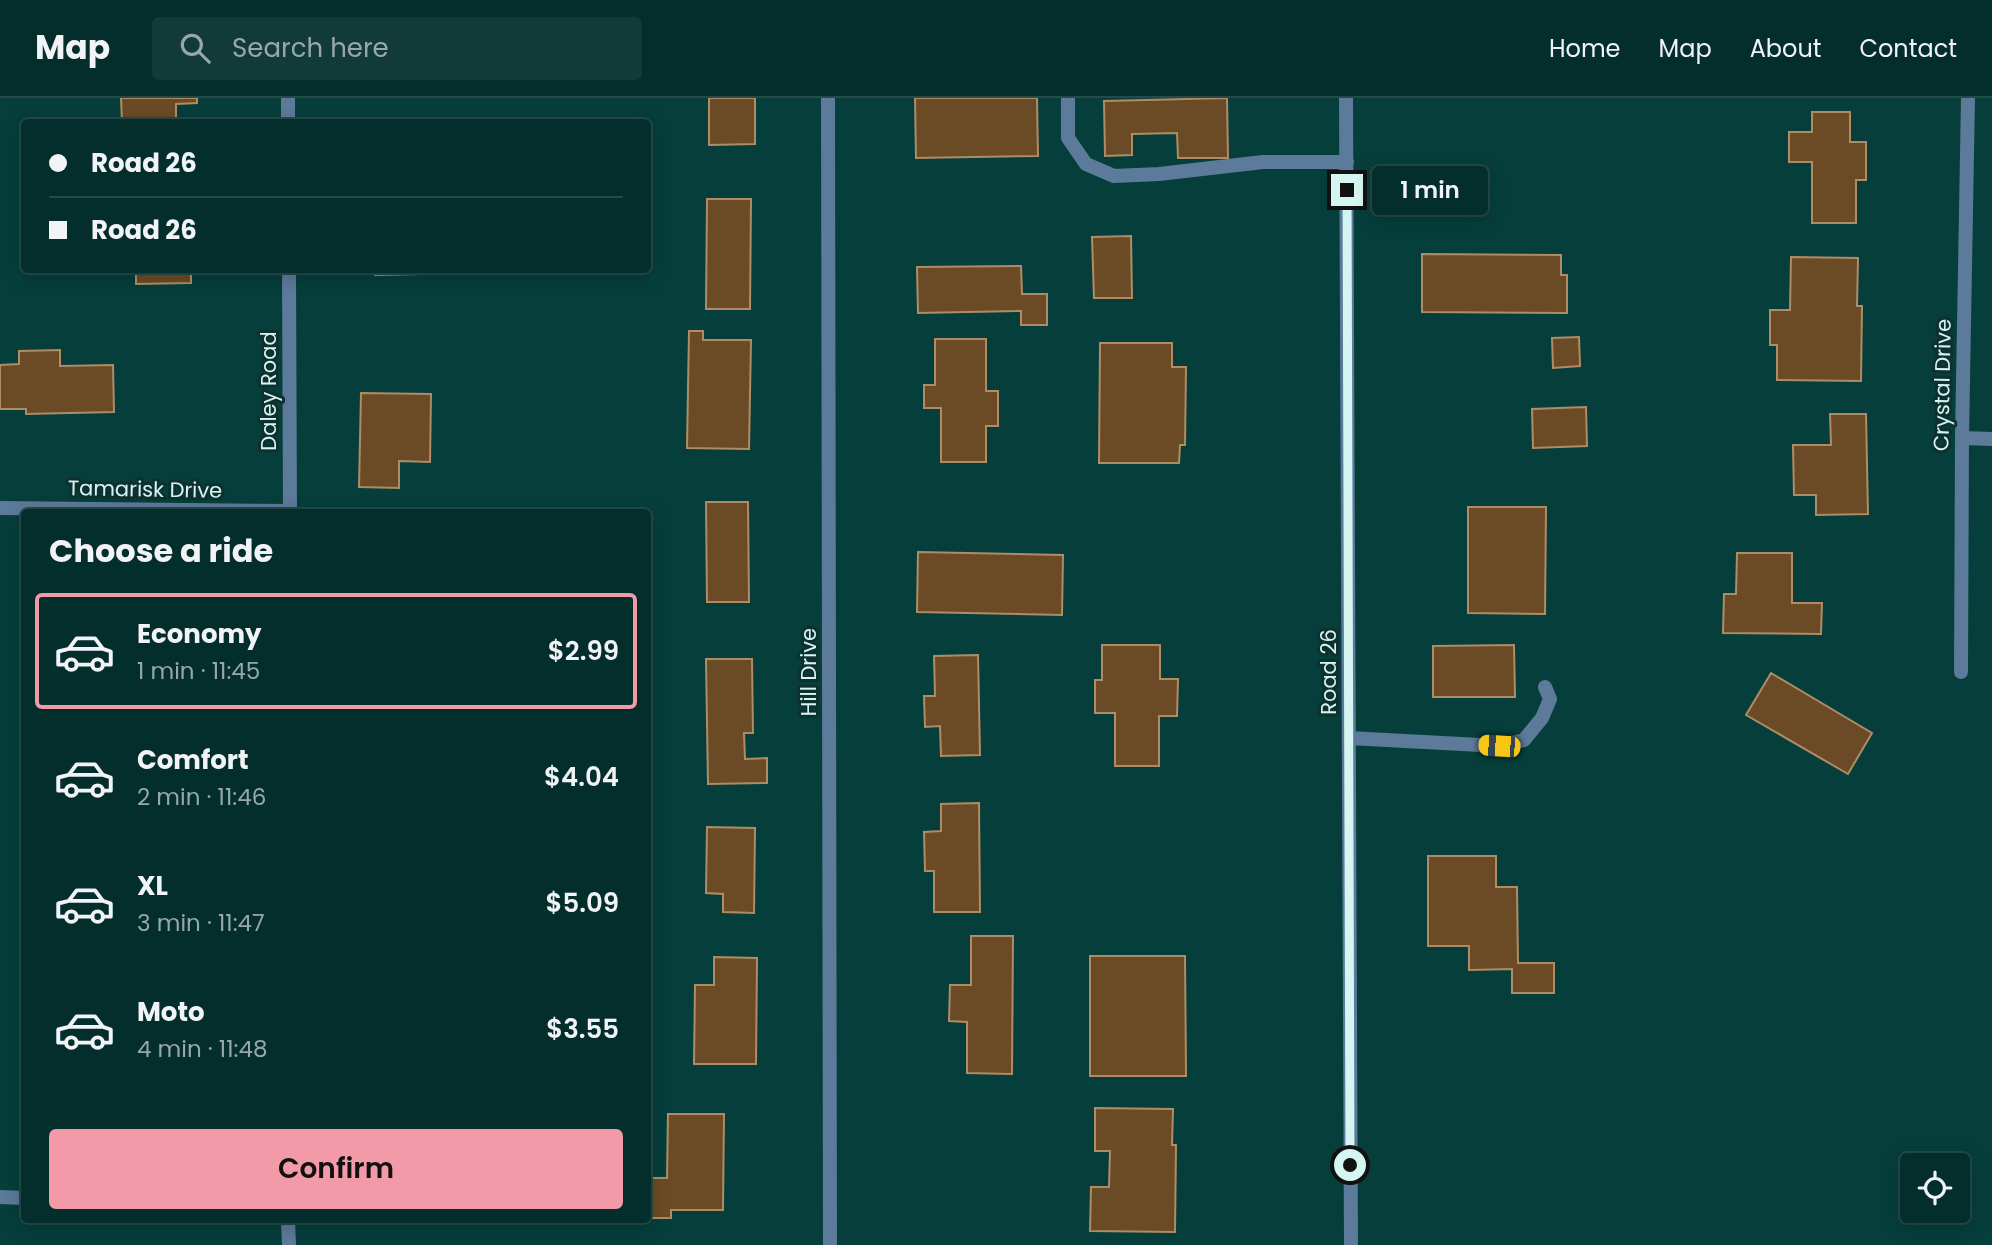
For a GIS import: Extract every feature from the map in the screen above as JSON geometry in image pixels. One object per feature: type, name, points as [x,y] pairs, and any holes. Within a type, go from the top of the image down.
[{"type":"street","points":[[288,98],[288,119]]},
{"type":"street","name":"Hill Drive","points":[[828,98],[830,1245]]},
{"type":"street","points":[[1068,98],[1068,138],[1086,164],[1114,176],[1159,174],[1263,162],[1347,162]]},
{"type":"street","name":"Road 26","points":[[1346,98],[1351,1245]]},
{"type":"street","name":"Crystal Drive","points":[[1961,672],[1968,98]]},
{"type":"street","name":"Daley Road","points":[[289,273],[290,509]]},
{"type":"street","points":[[1962,438],[1992,439]]},
{"type":"street","name":"Tamarisk Drive","points":[[0,508],[72,509]]},
{"type":"street","points":[[1349,738],[1499,746],[1524,740],[1542,718],[1550,699],[1545,687]]},
{"type":"street","points":[[0,1197],[21,1198]]},
{"type":"street","points":[[288,1223],[289,1245]]},
{"type":"building","points":[[121,98],[197,98],[197,103],[176,104],[176,119],[122,119]]},
{"type":"building","points":[[709,98],[755,98],[755,144],[709,145]]},
{"type":"building","points":[[915,98],[1037,98],[1038,156],[916,158]]},
{"type":"building","points":[[1227,98],[1228,158],[1178,158],[1177,133],[1132,134],[1132,155],[1105,156],[1104,101]]},
{"type":"building","points":[[1812,112],[1850,112],[1850,142],[1866,142],[1866,180],[1856,180],[1856,223],[1812,223],[1812,162],[1789,162],[1789,132],[1812,132]]},
{"type":"building","points":[[707,199],[751,199],[750,309],[706,309]]},
{"type":"building","points":[[1131,236],[1132,298],[1094,298],[1092,237]]},
{"type":"building","points":[[1422,254],[1561,255],[1561,275],[1567,275],[1567,313],[1422,312]]},
{"type":"building","points":[[1791,257],[1858,258],[1857,306],[1862,306],[1861,381],[1777,380],[1777,345],[1770,345],[1770,310],[1790,310]]},
{"type":"building","points":[[1021,266],[1022,294],[1047,294],[1047,325],[1021,325],[1021,311],[918,313],[917,267]]},
{"type":"building","points":[[136,273],[191,273],[191,283],[136,284]]},
{"type":"building","points":[[375,273],[424,273],[424,274]]},
{"type":"building","points":[[689,331],[703,331],[703,340],[751,340],[749,449],[687,448]]},
{"type":"building","points":[[1579,337],[1580,366],[1553,368],[1552,338]]},
{"type":"building","points":[[935,339],[986,339],[986,391],[998,391],[998,426],[986,426],[986,462],[941,462],[941,408],[924,408],[924,385],[935,385]]},
{"type":"building","points":[[1100,343],[1172,343],[1172,367],[1186,367],[1185,445],[1180,445],[1179,463],[1099,463]]},
{"type":"building","points":[[60,350],[60,366],[113,365],[114,412],[26,414],[26,409],[0,409],[0,365],[19,364],[19,351]]},
{"type":"building","points":[[361,393],[431,394],[430,462],[399,461],[399,488],[359,487]]},
{"type":"building","points":[[1586,407],[1587,446],[1533,448],[1532,409]]},
{"type":"building","points":[[1830,414],[1866,414],[1868,514],[1816,515],[1816,495],[1794,495],[1793,445],[1831,445]]},
{"type":"building","points":[[706,502],[748,502],[749,602],[707,602]]},
{"type":"building","points":[[1468,507],[1546,507],[1545,614],[1468,613]]},
{"type":"building","points":[[918,552],[1063,555],[1062,615],[917,612]]},
{"type":"building","points":[[1737,553],[1792,553],[1792,603],[1822,603],[1821,634],[1723,633],[1724,594],[1736,594]]},
{"type":"building","points":[[1102,645],[1160,645],[1160,679],[1178,679],[1177,716],[1159,716],[1159,766],[1115,766],[1115,713],[1095,713],[1095,680],[1102,680]]},
{"type":"building","points":[[1514,645],[1515,697],[1433,697],[1433,646]]},
{"type":"building","points":[[978,655],[980,755],[941,756],[940,726],[925,727],[924,696],[935,696],[934,656]]},
{"type":"building","points":[[706,659],[752,659],[753,733],[744,733],[745,759],[767,758],[767,783],[708,784]]},
{"type":"building","points":[[1771,673],[1872,733],[1848,774],[1746,715]]},
{"type":"building","points":[[979,803],[980,912],[934,912],[934,871],[925,871],[924,832],[941,831],[941,804]]},
{"type":"building","points":[[707,827],[755,828],[754,913],[723,912],[723,894],[706,893]]},
{"type":"building","points":[[1428,856],[1496,856],[1496,887],[1517,887],[1518,963],[1554,963],[1554,993],[1512,993],[1512,969],[1469,970],[1469,946],[1428,946]]},
{"type":"building","points":[[971,936],[1013,936],[1012,1074],[967,1073],[967,1022],[949,1021],[950,985],[971,985]]},
{"type":"building","points":[[1090,956],[1185,956],[1186,1076],[1090,1076]]},
{"type":"building","points":[[714,957],[757,958],[756,1064],[694,1064],[695,985],[714,985]]},
{"type":"building","points":[[1095,1108],[1173,1109],[1172,1145],[1176,1145],[1175,1232],[1090,1231],[1091,1187],[1109,1187],[1110,1151],[1095,1151]]},
{"type":"building","points":[[668,1114],[724,1114],[723,1210],[671,1210],[671,1218],[651,1218],[651,1178],[667,1178]]},
{"type":"route","points":[[1347,190],[1350,1165]]}]
